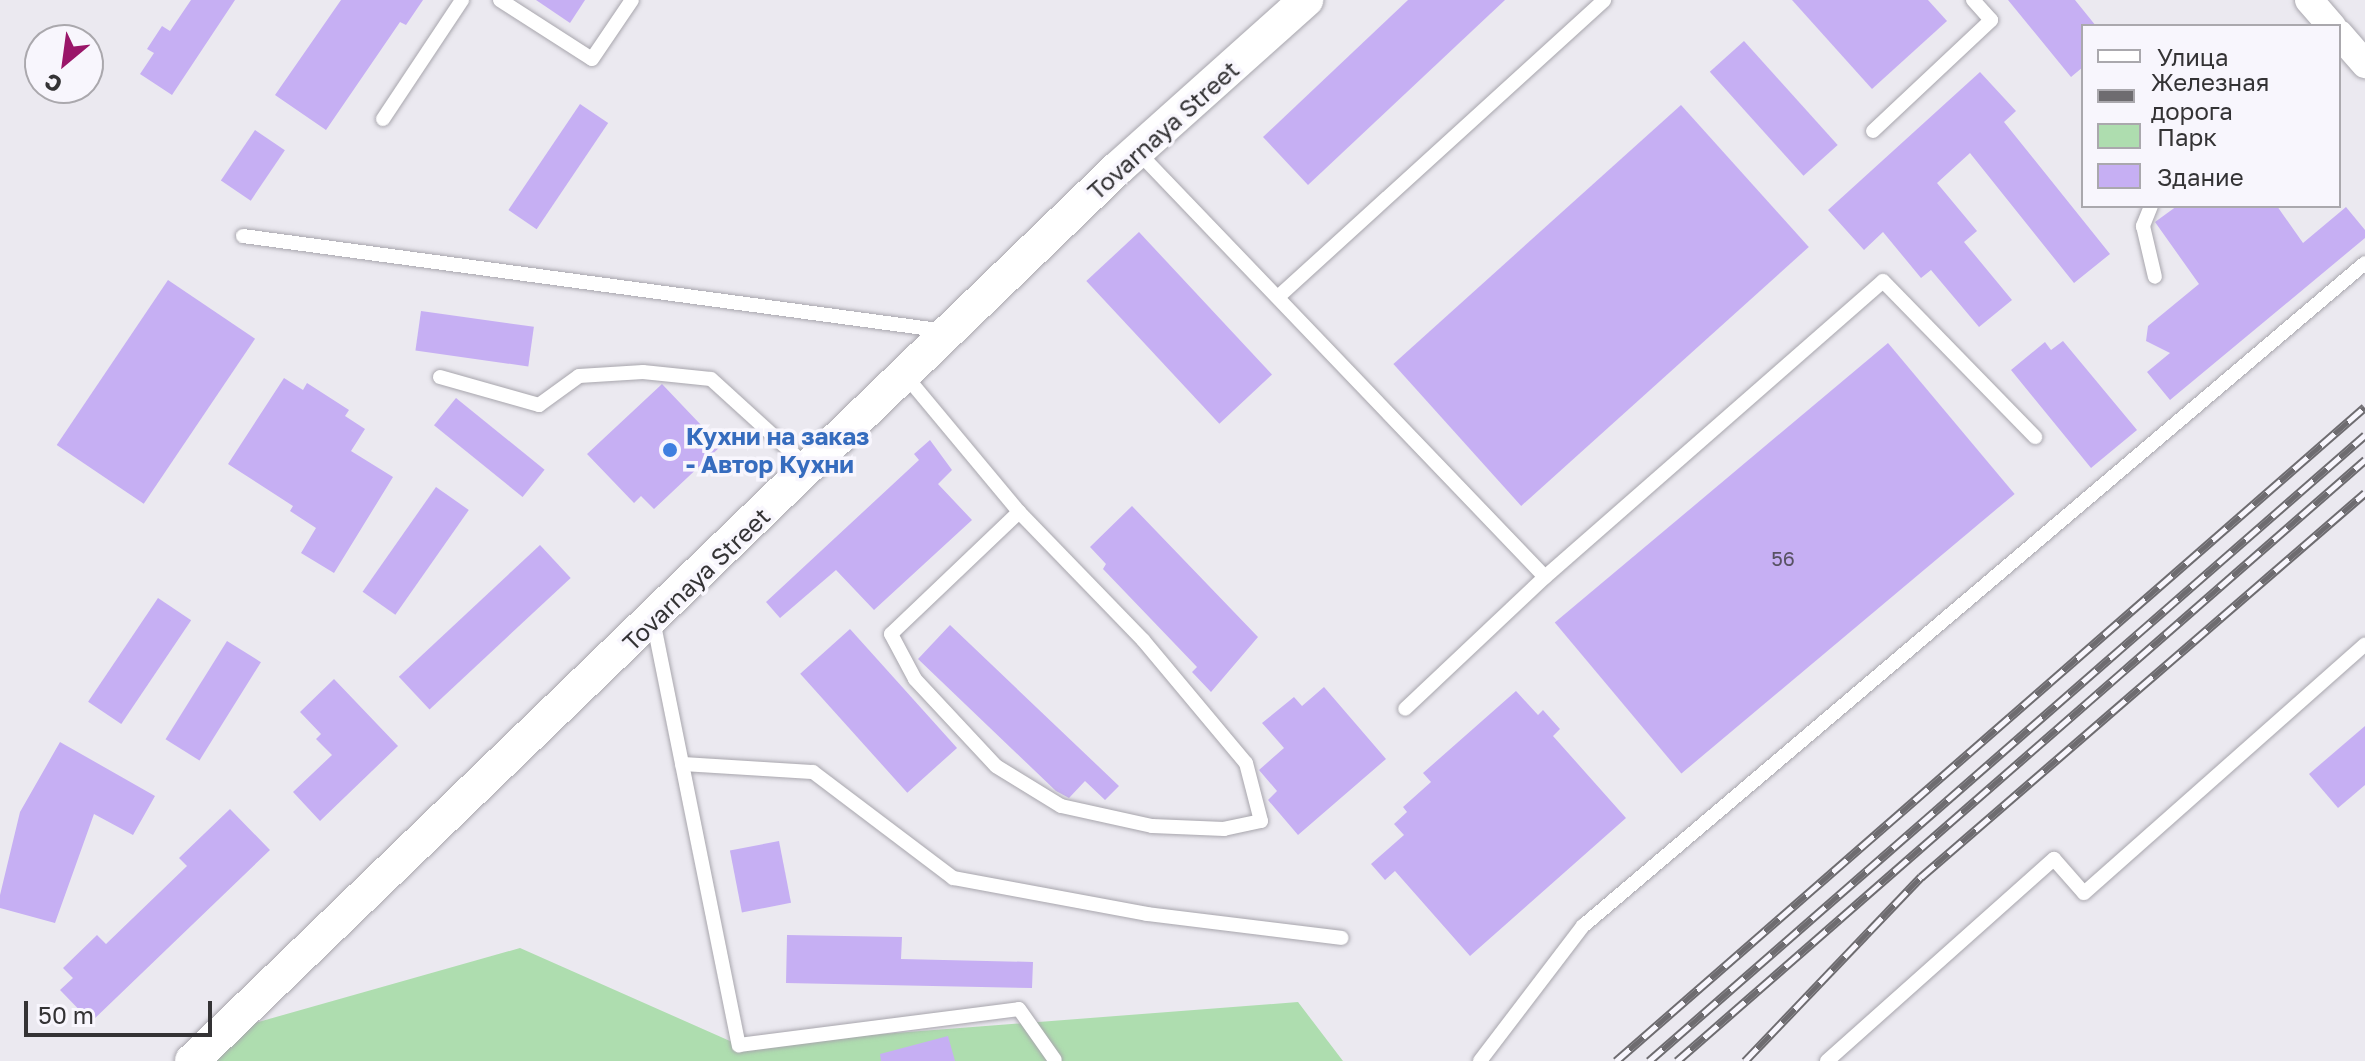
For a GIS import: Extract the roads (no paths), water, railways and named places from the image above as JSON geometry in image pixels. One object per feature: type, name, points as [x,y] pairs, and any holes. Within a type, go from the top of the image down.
[{"type":"street","name":"Tovarnaya Street","points":[[192,1061],[1138,151],[1306,0]]},
{"type":"street","points":[[2309,0],[2330,24]]},
{"type":"street","points":[[2341,36],[2365,64]]},
{"type":"lane","points":[[383,119],[462,0]]},
{"type":"lane","points":[[500,0],[592,59],[632,0]]},
{"type":"lane","points":[[1278,297],[1604,0]]},
{"type":"lane","points":[[1873,131],[1991,20],[1973,0]]},
{"type":"lane","points":[[1138,151],[1545,577]]},
{"type":"lane","points":[[2150,208],[2143,226],[2155,277]]},
{"type":"lane","points":[[243,236],[951,331]]},
{"type":"lane","points":[[1480,1061],[1583,926],[2365,263]]},
{"type":"lane","points":[[1405,709],[1545,577],[1883,281],[2035,437]]},
{"type":"lane","points":[[440,377],[539,405],[579,376],[643,372],[711,379],[810,469]]},
{"type":"lane","points":[[905,375],[1019,512],[1143,640],[1246,763],[1261,821],[1224,829],[1152,826],[1061,806],[996,766],[915,679],[891,634],[1019,512]]},
{"type":"lane","points":[[653,620],[739,1045],[1019,1009],[1055,1060]]},
{"type":"lane","points":[[1827,1061],[2054,859],[2084,893],[2365,644]]},
{"type":"lane","points":[[682,764],[813,772],[953,878],[1147,914],[1342,938]]},
{"type":"railway","points":[[1616,1061],[2365,407]]},
{"type":"railway","points":[[1649,1061],[2365,435]]},
{"type":"railway","points":[[1677,1061],[2365,460]]},
{"type":"railway","points":[[1745,1061],[1921,877],[2365,493]]},
{"type":"place","name":"Кухни на заказ - Автор Кухни","points":[[670,450]]}]
